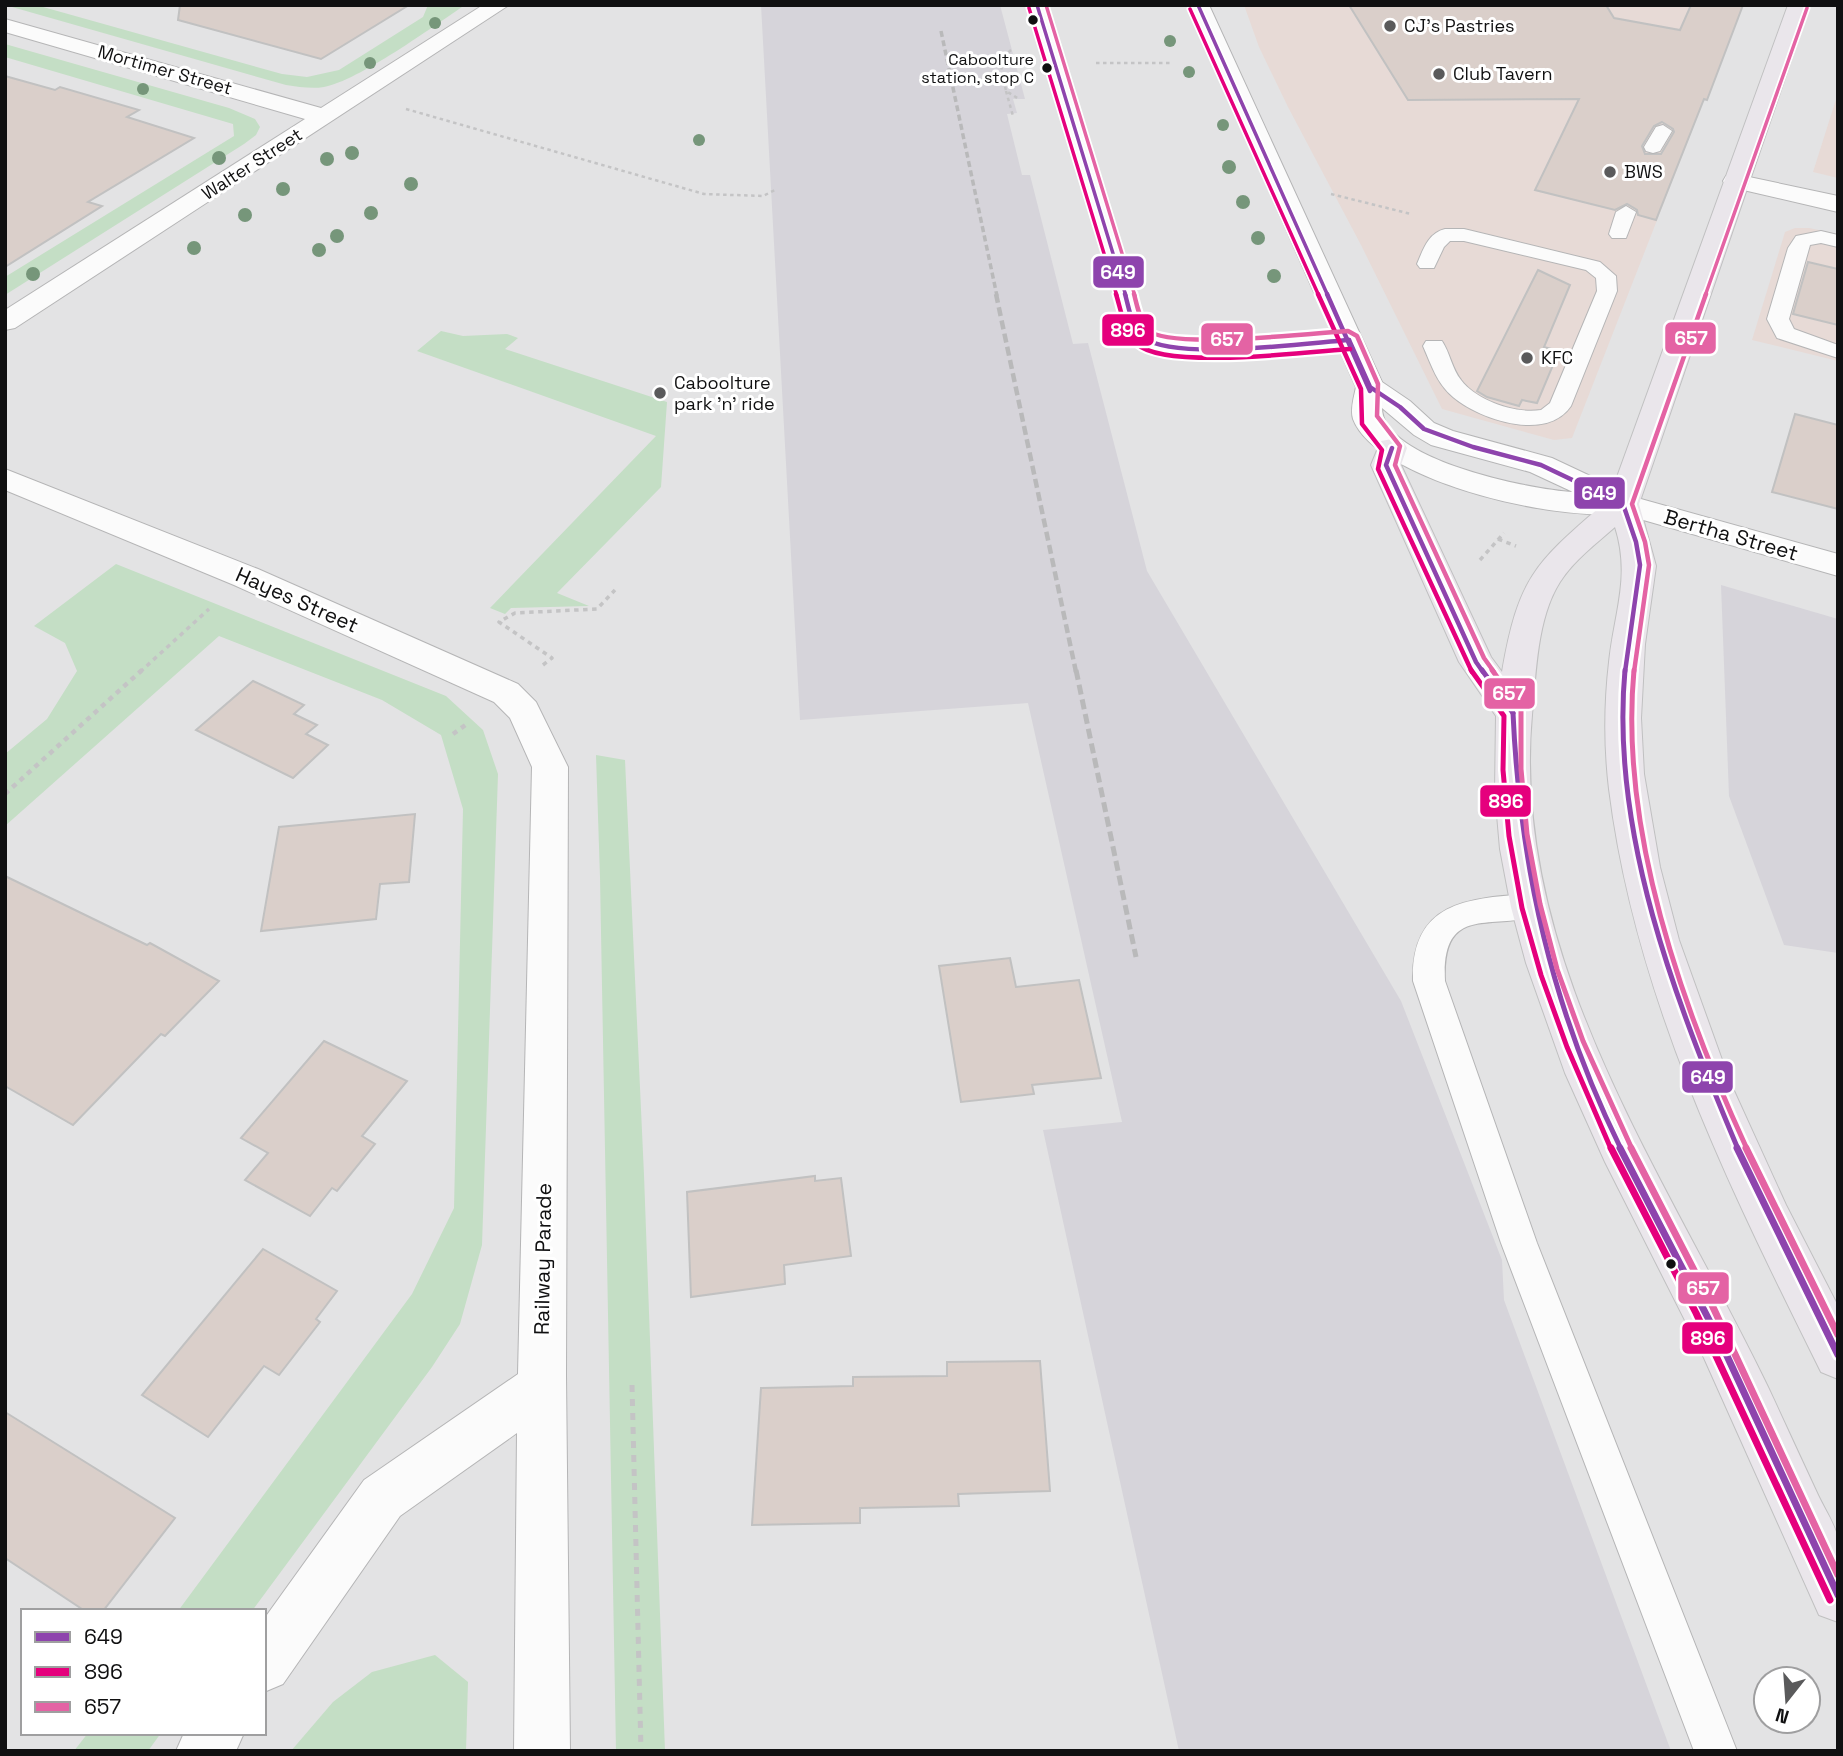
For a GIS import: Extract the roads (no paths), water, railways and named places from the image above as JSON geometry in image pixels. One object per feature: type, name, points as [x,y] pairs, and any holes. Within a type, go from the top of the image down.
[{"type":"main road","points":[[1799,5],[1623,504],[1567,553],[1543,583],[1529,625],[1513,713],[1512,769],[1518,835],[1531,906],[1549,972],[1574,1044],[1609,1125],[1704,1309],[1838,1596]]},
{"type":"main road","points":[[1392,447],[1386,465],[1476,662],[1513,713]]},
{"type":"main road","points":[[1623,504],[1640,566],[1628,648],[1623,736],[1637,856],[1659,946],[1688,1034],[1726,1129],[1838,1355]]},
{"type":"street","name":"Walter Street","points":[[5,322],[498,5]]},
{"type":"street","points":[[1198,5],[1370,387],[1367,418],[1376,432],[1392,447],[1456,476],[1529,497],[1623,504]]},
{"type":"street","name":"Mortimer Street","points":[[5,25],[325,117]]},
{"type":"street","points":[[1735,181],[1838,204]]},
{"type":"street","points":[[1370,387],[1401,407],[1424,429],[1442,438],[1541,465],[1623,504]]},
{"type":"street","name":"Hayes Street","points":[[5,479],[246,577],[506,693],[524,711],[550,767]]},
{"type":"street","name":"Bertha Street","points":[[1623,504],[1838,565]]},
{"type":"street","name":"Railway Parade","points":[[542,1751],[542,1386],[550,767]]},
{"type":"street","points":[[266,1662],[382,1498],[542,1386]]},
{"type":"street","points":[[204,1751],[215,1735]]},
{"type":"lane","points":[[1037,5],[1138,333],[1150,342],[1172,348],[1227,348],[1349,340]]},
{"type":"lane","points":[[1619,234],[1626,212]]},
{"type":"lane","points":[[1427,264],[1435,246],[1445,235],[1464,235],[1593,266],[1606,276],[1608,291],[1560,407],[1547,416],[1507,414],[1465,397],[1453,385],[1434,346]]},
{"type":"lane","points":[[1838,241],[1821,237],[1803,240],[1797,248],[1778,319],[1785,333],[1838,352]]},
{"type":"lane","points":[[1531,906],[1482,910],[1460,916],[1433,934],[1428,944],[1426,964],[1429,981],[1524,1256],[1716,1751]]},
{"type":"railway","points":[[941,31],[997,296]]},
{"type":"railway","points":[[996,294],[1076,672]]},
{"type":"railway","points":[[1076,670],[1136,957]]},
{"type":"place","name":"CJ's Pastries","points":[[1390,26]]},
{"type":"place","name":"Caboolture station, stop C","points":[[1047,68]]},
{"type":"place","name":"Club Tavern","points":[[1439,74]]},
{"type":"place","name":"BWS","points":[[1610,172]]},
{"type":"place","name":"KFC","points":[[1527,358]]},
{"type":"place","name":"Caboolture park 'n' ride","points":[[660,393]]}]
